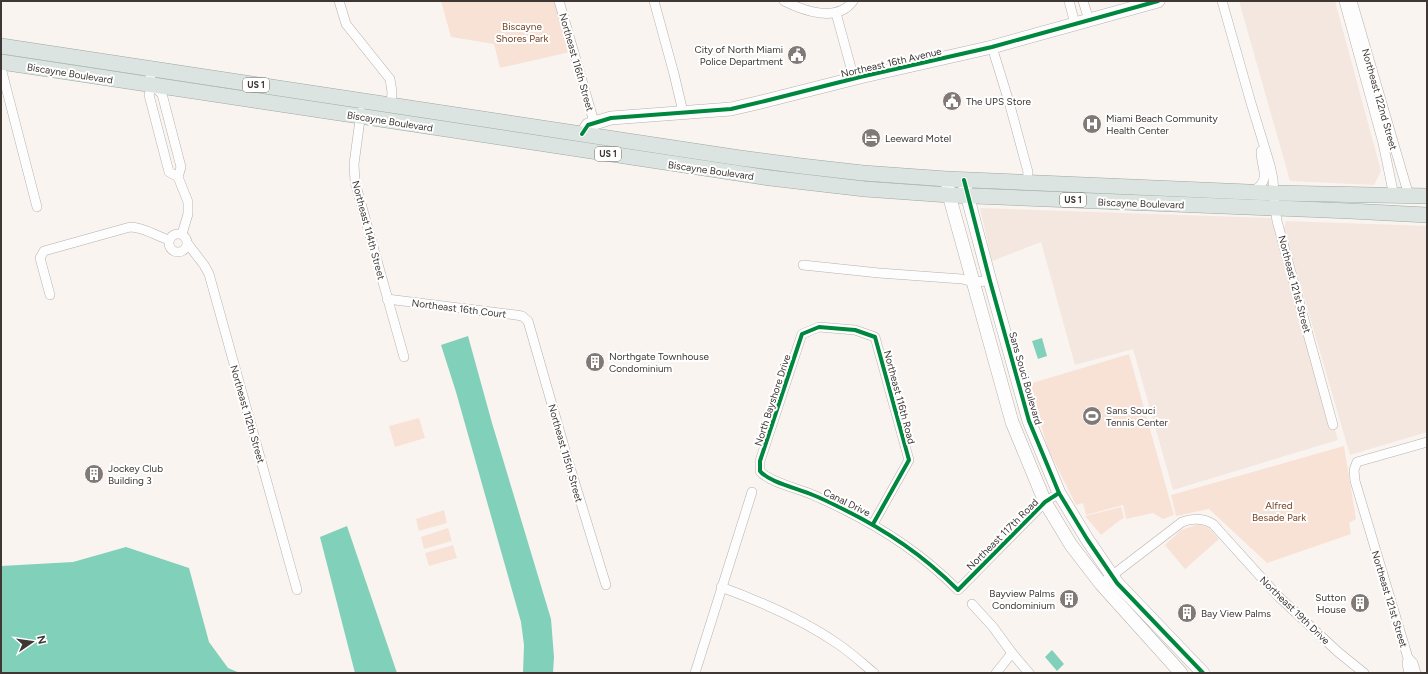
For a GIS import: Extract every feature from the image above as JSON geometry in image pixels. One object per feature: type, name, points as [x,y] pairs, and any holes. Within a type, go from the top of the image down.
[{"type":"main road","name":"Biscayne Boulevard","points":[[1,46],[582,134],[801,166],[863,173],[1027,183],[1273,193],[1427,196]]},
{"type":"main road","name":"Biscayne Boulevard","points":[[1,62],[777,179],[865,189],[967,196],[1427,215]]},
{"type":"main road","points":[[560,147],[574,142],[579,139],[582,134]]},
{"type":"main road","points":[[1106,201],[1121,193],[1140,187]]},
{"type":"street","points":[[339,1],[346,24],[390,79],[392,92],[391,105]]},
{"type":"street","name":"Northeast 116th Street","points":[[560,1],[594,122]]},
{"type":"street","points":[[654,1],[683,112]]},
{"type":"street","points":[[784,1],[798,8],[817,13],[836,14],[851,5],[854,1]]},
{"type":"street","points":[[1069,1],[1075,24]]},
{"type":"street","points":[[1083,1],[1089,20]]},
{"type":"street","name":"Northeast 16th Avenue","points":[[594,122],[611,118],[738,108],[992,47],[1158,1]]},
{"type":"street","name":"Northeast 121st Street","points":[[1222,1],[1273,179],[1274,208],[1333,425]]},
{"type":"street","name":"Northeast 122nd Street","points":[[1344,1],[1368,71],[1402,196]]},
{"type":"street","name":"Northeast 122nd Street","points":[[1352,1],[1383,143],[1402,196]]},
{"type":"street","points":[[836,14],[854,79]]},
{"type":"street","points":[[992,47],[1028,172],[1027,183]]},
{"type":"street","points":[[1,68],[37,207]]},
{"type":"street","points":[[149,69],[152,85],[149,95],[163,150],[169,172],[178,177]]},
{"type":"street","points":[[152,85],[162,94],[181,167],[178,177],[188,202],[188,214],[182,234]]},
{"type":"street","name":"Northeast 114th Street","points":[[363,101],[354,164],[355,182],[404,357]]},
{"type":"street","points":[[582,134],[588,126],[594,122]]},
{"type":"street","name":"Northeast 121st Street","points":[[1251,192],[1260,186],[1264,180],[1261,155],[1263,142]]},
{"type":"street","points":[[163,150],[176,147]]},
{"type":"street","points":[[947,179],[949,195],[1012,422],[1045,502],[1071,545],[1101,584],[1181,673]]},
{"type":"street","name":"Sans Souci Boulevard","points":[[964,180],[990,282],[1029,420],[1059,493],[1087,539],[1117,583],[1203,673]]},
{"type":"street","points":[[50,295],[40,258],[44,251],[130,227],[142,228],[157,236],[169,240]]},
{"type":"street","points":[[182,234],[187,238],[187,247],[182,252],[176,252],[169,246],[169,240],[173,235],[182,234]]},
{"type":"street","name":"Northeast 112th Street","points":[[188,244],[209,274],[297,590]]},
{"type":"street","points":[[803,265],[879,273],[962,279],[973,282],[990,282]]},
{"type":"street","name":"Northeast 16th Court","points":[[387,299],[516,315],[522,316],[528,321]]},
{"type":"street","name":"Northeast 115th Street","points":[[528,321],[606,585]]},
{"type":"street","name":"North Bayshore Drive","points":[[760,471],[760,461],[802,334],[819,327],[855,330],[875,337]]},
{"type":"street","name":"Northeast 116th Road","points":[[873,524],[909,460],[875,337]]},
{"type":"street","name":"Northeast 121st Street","points":[[1409,673],[1407,664],[1408,658],[1362,508],[1355,481],[1354,470],[1357,462],[1427,442]]},
{"type":"street","name":"Canal Drive","points":[[760,471],[766,478],[815,495],[873,524],[922,557],[938,570],[958,590]]},
{"type":"street","points":[[695,673],[752,492]]},
{"type":"street","name":"Northeast 117th Road","points":[[958,590],[1045,502],[1059,493]]},
{"type":"street","name":"Northeast 19th Drive","points":[[1101,584],[1169,531],[1187,520],[1199,519],[1208,521],[1214,524],[1278,596],[1333,647],[1364,673]]},
{"type":"street","points":[[721,587],[757,600],[797,619],[838,644],[874,673]]},
{"type":"street","points":[[972,604],[993,627],[1029,673]]},
{"type":"street","points":[[996,673],[1012,653]]},
{"type":"street","name":"Northeast 121st Street","points":[[1408,658],[1413,663],[1416,673]]},
{"type":"shaded area","points":[[1239,1],[1335,1],[1381,171],[1374,185],[1290,181]]},
{"type":"shaded area","points":[[980,208],[1271,218],[1338,440],[1173,490],[1133,349],[1075,365],[1041,242],[992,261]]},
{"type":"shaded area","points":[[1286,221],[1427,226],[1427,432],[1350,455],[1284,228]]},
{"type":"shaded area","points":[[468,336],[492,423],[551,619],[554,657],[553,673],[523,673],[524,645],[521,622],[456,392],[441,345]]},
{"type":"shaded area","points":[[1042,338],[1047,356],[1038,359],[1032,341]]},
{"type":"shaded area","points":[[347,526],[397,673],[355,673],[320,537]]},
{"type":"shaded area","points":[[126,547],[189,568],[209,642],[228,668],[240,673],[1,673],[1,566],[73,562]]},
{"type":"shaded area","points":[[1052,650],[1064,664],[1057,671],[1045,657]]},
{"type":"green space","name":"Biscayne Shores Park","points":[[441,1],[555,1],[570,52],[500,68],[494,44],[451,37]]},
{"type":"green space","name":"Sans Souci Tennis Center","points":[[1129,354],[1174,515],[1163,519],[1153,513],[1126,519],[1123,505],[1086,515],[1083,503],[1076,505],[1048,449],[1029,384]]},
{"type":"green space","points":[[419,418],[425,438],[395,447],[389,426]]},
{"type":"green space","name":"Alfred Besade Park","points":[[1344,446],[1356,519],[1349,523],[1351,534],[1267,563],[1209,509],[1176,516],[1171,495]]},
{"type":"green space","points":[[1121,507],[1124,518],[1101,535],[1085,516]]},
{"type":"green space","points":[[444,510],[447,523],[419,531],[416,519]]},
{"type":"green space","points":[[1199,524],[1209,528],[1219,539],[1185,569],[1165,545],[1181,530]]},
{"type":"green space","points":[[448,528],[452,541],[424,549],[421,537]]},
{"type":"green space","points":[[453,545],[457,558],[429,566],[425,553]]},
{"type":"cycle path","points":[[582,134],[588,125],[611,118],[731,109],[860,77],[992,47],[1158,1]]},
{"type":"cycle path","points":[[964,180],[1029,421],[1059,493],[1087,539],[1117,583],[1203,673]]},
{"type":"cycle path","points":[[873,524],[909,460],[875,337],[855,330],[819,327],[802,334],[760,461],[760,471],[764,475],[777,482],[824,500],[875,526],[918,555],[945,577],[958,590],[1045,502],[1059,493]]},
{"type":"place","name":"City of North Miami Police Department","points":[[797,55]]},
{"type":"place","name":"The UPS Store","points":[[952,101]]},
{"type":"place","name":"Miami Beach Community Health Center","points":[[1092,124]]},
{"type":"place","name":"Leeward Motel","points":[[871,138]]},
{"type":"place","name":"Northgate Townhouse Condominium","points":[[595,362]]},
{"type":"place","name":"Sans Souci Tennis Center","points":[[1092,416]]},
{"type":"place","name":"Jockey Club Building 3","points":[[94,474]]},
{"type":"place","name":"Bayview Palms Condominium","points":[[1069,599]]},
{"type":"place","name":"Sutton House","points":[[1360,603]]},
{"type":"place","name":"Bay View Palms","points":[[1187,613]]}]
